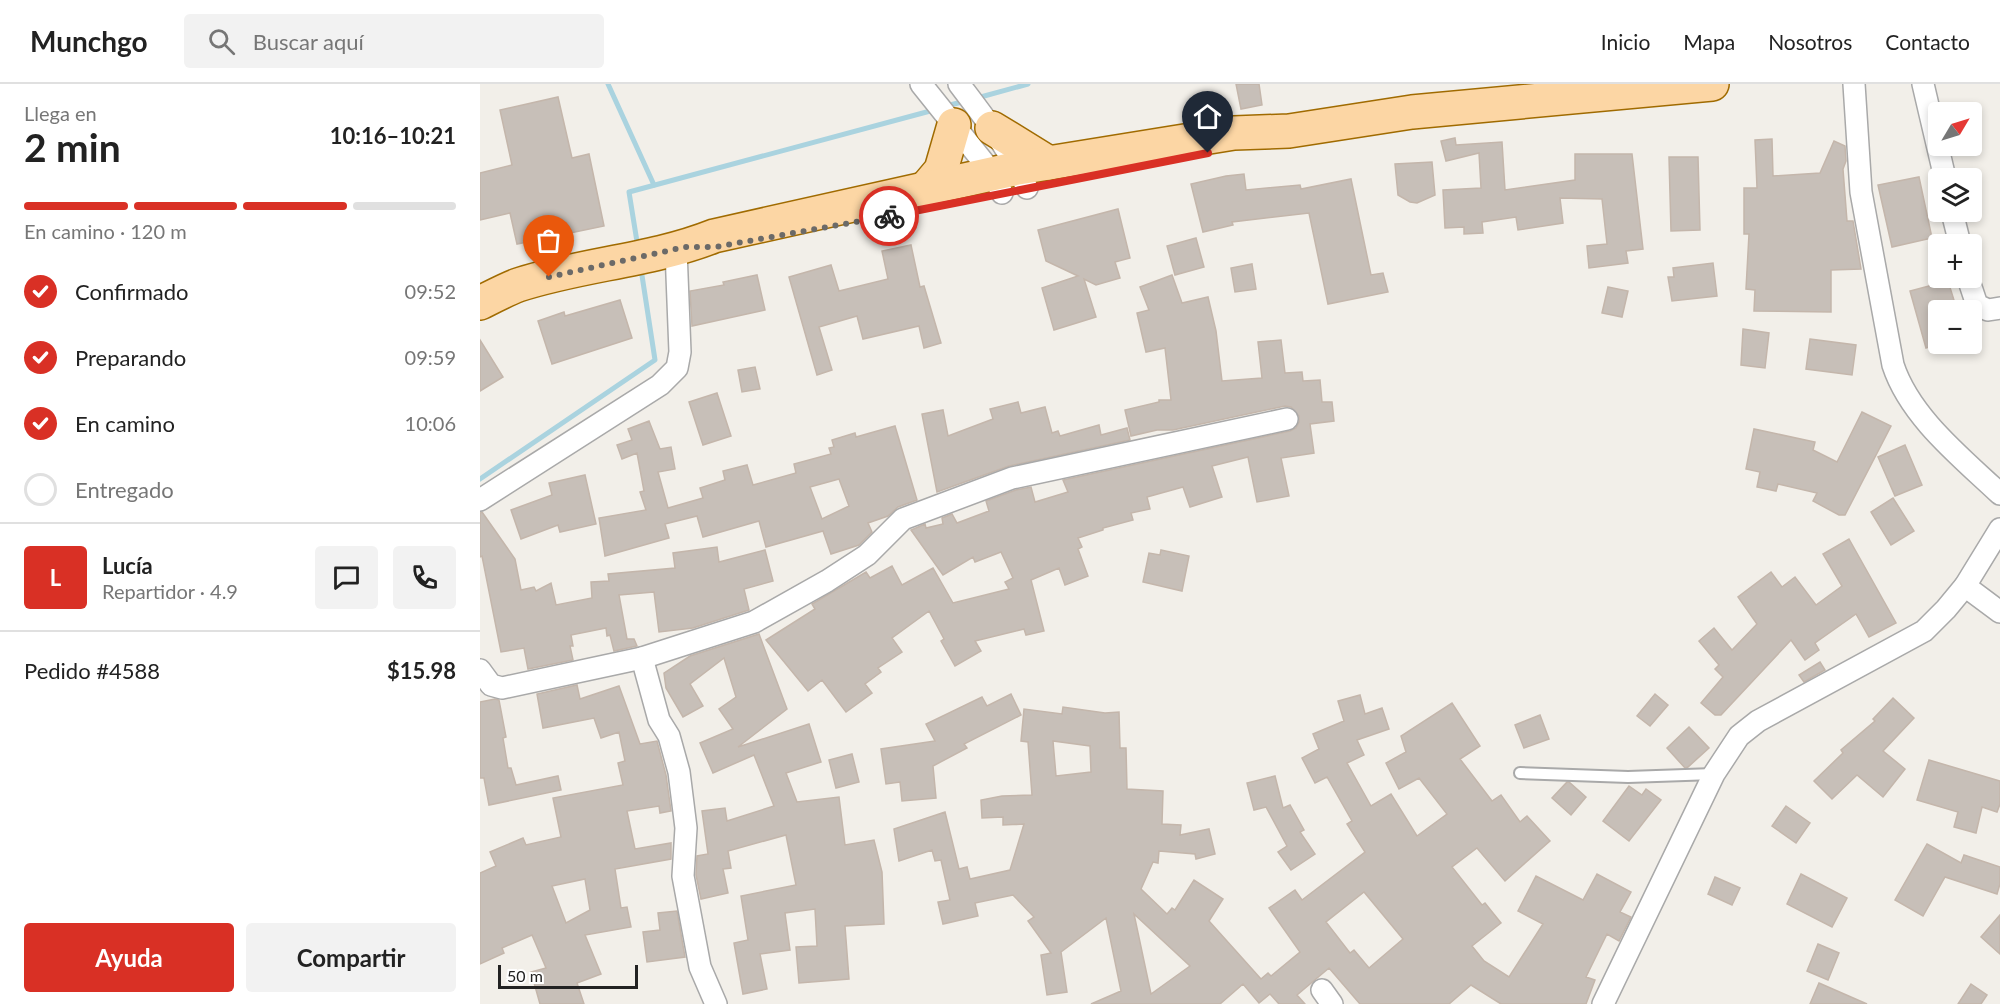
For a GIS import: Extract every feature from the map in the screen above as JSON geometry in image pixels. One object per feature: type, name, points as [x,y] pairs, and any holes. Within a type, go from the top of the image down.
[{"type":"main road","points":[[480,303],[516,286],[675,250],[714,236],[925,189],[1231,148],[1289,131],[1412,112],[1712,84]]},
{"type":"main road","points":[[925,189],[941,170],[952,122]]},
{"type":"main road","points":[[989,123],[1018,177]]},
{"type":"main road","points":[[675,250],[715,247],[930,209],[1018,177]]},
{"type":"street","points":[[921,84],[952,122],[1018,177]]},
{"type":"street","points":[[959,84],[989,123]]},
{"type":"street","points":[[1854,84],[1861,192],[1893,364],[1899,382],[1910,401],[1954,451],[2000,494]]},
{"type":"street","points":[[1923,84],[1943,168]]},
{"type":"street","points":[[480,500],[660,385],[677,368],[680,352],[675,250]]},
{"type":"street","points":[[480,286],[516,286]]},
{"type":"street","points":[[1971,288],[1977,305],[1988,310],[2000,308]]},
{"type":"street","points":[[480,669],[492,685],[502,688],[642,658],[754,622],[827,581],[867,555],[903,519],[1001,482],[1287,419]]},
{"type":"street","points":[[1603,1004],[1714,774],[1739,736],[1758,722],[1924,631],[1947,609],[1965,586],[2000,529]]},
{"type":"street","points":[[1965,586],[2000,612]]},
{"type":"street","points":[[642,658],[659,720],[669,736],[679,772],[686,828],[683,876],[700,967],[716,1004]]},
{"type":"lane","points":[[1520,773],[1628,777],[1714,774]]},
{"type":"building","points":[[1236,84],[1259,84],[1262,105],[1241,109]]},
{"type":"building","points":[[558,97],[572,158],[589,154],[604,226],[517,244],[510,213],[480,220],[480,173],[512,165],[500,110]]},
{"type":"building","points":[[1455,138],[1456,145],[1502,142],[1505,190],[1575,180],[1575,154],[1632,154],[1643,249],[1626,251],[1628,263],[1589,268],[1587,246],[1607,244],[1602,199],[1560,198],[1563,223],[1518,230],[1516,217],[1482,222],[1483,233],[1464,234],[1464,227],[1445,228],[1443,190],[1481,188],[1479,153],[1446,161],[1441,141]]},
{"type":"building","points":[[1772,139],[1773,176],[1820,173],[1834,141],[1845,146],[1846,161],[1843,169],[1847,221],[1853,221],[1861,269],[1831,270],[1831,312],[1754,311],[1755,290],[1746,289],[1749,234],[1744,234],[1744,188],[1757,188],[1755,140]]},
{"type":"building","points":[[1669,157],[1698,157],[1700,230],[1671,231]]},
{"type":"building","points":[[1432,162],[1435,195],[1417,203],[1398,195],[1395,164]]},
{"type":"building","points":[[1244,174],[1246,190],[1300,185],[1301,189],[1351,179],[1371,275],[1383,273],[1388,292],[1328,304],[1309,213],[1232,222],[1233,225],[1203,232],[1191,184]]},
{"type":"building","points":[[1919,177],[1931,234],[1928,234],[1928,239],[1892,247],[1878,185]]},
{"type":"building","points":[[1118,209],[1130,258],[1115,262],[1120,278],[1096,285],[1084,279],[1096,317],[1054,330],[1042,288],[1078,276],[1046,261],[1038,230]]},
{"type":"building","points":[[1196,238],[1204,267],[1175,275],[1167,246]]},
{"type":"building","points":[[911,245],[920,287],[924,286],[941,343],[924,348],[919,326],[863,339],[857,316],[819,327],[832,370],[817,375],[789,277],[831,265],[839,291],[888,279],[882,251]]},
{"type":"building","points":[[1713,263],[1717,296],[1672,301],[1668,277],[1674,277],[1673,268]]},
{"type":"building","points":[[1252,264],[1256,289],[1235,292],[1231,268]]},
{"type":"building","points":[[757,275],[765,310],[692,326],[690,291],[724,285],[723,282]]},
{"type":"building","points":[[1172,275],[1182,303],[1208,297],[1216,331],[1222,381],[1262,378],[1258,342],[1281,340],[1285,373],[1302,372],[1303,381],[1320,380],[1322,402],[1332,402],[1334,421],[1310,424],[1314,453],[1281,458],[1289,496],[1257,502],[1248,457],[1212,466],[1222,497],[1190,507],[1183,487],[1147,497],[1150,509],[1131,513],[1133,520],[1078,538],[1082,547],[1078,549],[1088,576],[1065,585],[1059,568],[1031,580],[1044,631],[1026,635],[1024,629],[975,641],[981,651],[955,666],[941,641],[944,639],[929,611],[892,638],[902,652],[878,668],[881,672],[865,684],[872,693],[846,712],[822,680],[808,691],[766,640],[815,609],[812,604],[866,572],[870,578],[892,566],[902,585],[933,568],[953,603],[1009,589],[1005,582],[1013,578],[1001,552],[975,562],[973,557],[943,575],[911,530],[925,524],[926,528],[943,524],[942,518],[952,514],[957,523],[989,511],[986,501],[1016,490],[1031,487],[1035,502],[1068,492],[1063,480],[1296,428],[1299,416],[1291,407],[1285,406],[1173,430],[1157,430],[1131,436],[1125,410],[1159,402],[1159,400],[1171,400],[1165,348],[1146,352],[1137,313],[1149,310],[1140,287]]},
{"type":"building","points":[[1928,286],[1950,288],[1954,300],[1928,300],[1928,347],[1926,348],[1910,291]]},
{"type":"building","points":[[1608,287],[1628,291],[1622,317],[1602,313]]},
{"type":"building","points":[[620,300],[632,338],[552,364],[538,321],[564,312],[565,316]]},
{"type":"building","points":[[1743,329],[1769,333],[1765,368],[1741,365]]},
{"type":"building","points":[[1810,339],[1856,345],[1852,375],[1806,369]]},
{"type":"building","points":[[480,340],[503,377],[480,391]]},
{"type":"building","points":[[755,367],[760,389],[742,392],[738,370]]},
{"type":"building","points":[[717,393],[731,436],[703,445],[689,402]]},
{"type":"building","points":[[1018,402],[1021,413],[1045,407],[1052,433],[1058,431],[1060,436],[1099,425],[1101,435],[1127,428],[1130,440],[1009,466],[937,492],[922,414],[943,410],[948,436],[993,419],[990,409]]},
{"type":"building","points":[[1862,412],[1891,426],[1845,515],[1839,515],[1813,501],[1817,493],[1778,484],[1776,491],[1757,487],[1760,472],[1746,469],[1754,429],[1815,442],[1813,450],[1837,462]]},
{"type":"building","points":[[649,421],[660,449],[671,447],[675,469],[658,472],[668,508],[703,498],[700,488],[725,480],[723,471],[747,465],[753,485],[796,473],[794,464],[831,454],[829,448],[834,447],[832,440],[855,433],[856,437],[895,426],[917,500],[898,507],[888,516],[868,523],[872,532],[859,545],[831,554],[823,531],[766,547],[759,521],[703,537],[697,516],[665,524],[669,538],[605,556],[599,518],[646,510],[640,492],[644,491],[637,453],[622,459],[617,445],[632,440],[628,429]],"holes":[[[839,479],[849,506],[822,519],[810,487]]]},
{"type":"building","points":[[1905,445],[1922,485],[1895,496],[1878,457]]},
{"type":"building","points":[[585,475],[596,524],[560,532],[558,525],[521,539],[511,510],[552,495],[549,483]]},
{"type":"building","points":[[1893,498],[1914,531],[1891,545],[1871,512]]},
{"type":"building","points":[[482,512],[515,559],[521,590],[534,587],[536,591],[551,583],[556,605],[592,598],[591,582],[609,581],[608,574],[675,568],[673,553],[717,547],[719,562],[765,550],[773,581],[744,589],[749,610],[693,628],[659,632],[654,592],[619,595],[627,639],[634,639],[637,646],[614,651],[606,628],[571,635],[573,646],[570,646],[573,660],[528,669],[524,648],[501,652],[482,556],[480,557],[480,513]]},
{"type":"building","points":[[1849,539],[1896,623],[1869,637],[1856,614],[1815,643],[1819,650],[1805,660],[1791,640],[1721,715],[1715,715],[1701,703],[1723,677],[1715,669],[1719,665],[1699,641],[1714,628],[1732,650],[1757,624],[1738,597],[1771,572],[1782,587],[1795,577],[1816,605],[1842,586],[1823,554]]},
{"type":"building","points":[[1161,550],[1189,556],[1182,591],[1143,582],[1149,553],[1160,555]]},
{"type":"building","points":[[759,634],[787,709],[738,747],[809,724],[821,762],[786,773],[797,802],[839,797],[845,845],[874,840],[882,872],[884,924],[845,926],[849,979],[799,983],[796,947],[817,946],[815,909],[785,913],[790,950],[760,954],[767,989],[743,994],[734,943],[748,940],[741,896],[796,885],[786,835],[728,851],[731,868],[723,869],[728,893],[701,899],[696,875],[697,856],[708,854],[702,811],[725,808],[727,821],[774,806],[754,755],[713,773],[700,743],[733,729],[719,709],[736,697],[724,658],[690,684],[703,706],[683,717],[666,688],[664,673],[690,656]]},
{"type":"building","points":[[1820,662],[1825,670],[1804,682],[1799,675]]},
{"type":"building","points":[[577,685],[580,699],[619,686],[640,744],[657,741],[666,775],[671,811],[660,813],[659,806],[627,811],[635,849],[671,843],[671,859],[615,869],[621,908],[627,907],[631,927],[585,935],[601,974],[577,983],[584,1004],[540,1004],[531,972],[546,968],[532,935],[502,948],[504,953],[480,964],[480,873],[496,866],[490,852],[523,838],[526,845],[561,837],[553,798],[623,785],[618,763],[625,761],[619,732],[601,738],[594,718],[543,728],[537,694]],"holes":[[[585,879],[590,910],[566,923],[552,886]]]},
{"type":"building","points":[[1011,694],[1021,715],[964,744],[967,748],[933,766],[936,798],[902,801],[900,782],[886,784],[881,749],[935,741],[926,724],[982,697],[987,706]]},
{"type":"building","points":[[1655,694],[1668,705],[1650,726],[1637,716]]},
{"type":"building","points":[[1360,695],[1365,714],[1382,708],[1389,729],[1357,740],[1364,755],[1347,763],[1371,806],[1391,794],[1417,836],[1447,814],[1419,778],[1399,789],[1386,763],[1406,752],[1401,736],[1452,703],[1480,746],[1460,759],[1492,801],[1501,795],[1520,822],[1527,816],[1550,841],[1505,881],[1477,848],[1452,867],[1482,905],[1485,903],[1501,923],[1472,946],[1484,961],[1509,977],[1543,924],[1518,911],[1536,876],[1583,900],[1597,874],[1631,892],[1620,912],[1631,917],[1619,941],[1607,934],[1586,977],[1595,980],[1586,1004],[1501,1004],[1471,985],[1449,1004],[1360,1004],[1329,968],[1297,995],[1305,1004],[1279,1004],[1270,994],[1259,1003],[1243,984],[1220,1004],[1091,1004],[1121,991],[1106,918],[1061,952],[1067,992],[1047,995],[1041,955],[1051,953],[1028,921],[1034,917],[1013,895],[975,903],[978,916],[943,924],[938,902],[950,900],[941,860],[935,861],[932,850],[899,861],[894,829],[945,812],[959,869],[967,867],[970,879],[1010,870],[1024,824],[1003,825],[1003,817],[982,818],[981,800],[1002,796],[1032,795],[1028,742],[1021,741],[1024,709],[1062,714],[1063,707],[1105,713],[1119,712],[1120,748],[1126,748],[1127,789],[1163,791],[1162,824],[1181,825],[1180,835],[1209,829],[1215,854],[1196,859],[1195,854],[1159,851],[1158,863],[1153,862],[1141,889],[1167,914],[1172,908],[1175,910],[1194,880],[1223,899],[1209,921],[1261,979],[1268,973],[1271,976],[1300,952],[1269,908],[1295,890],[1302,900],[1365,852],[1347,824],[1352,821],[1327,777],[1315,783],[1302,758],[1319,749],[1313,734],[1344,721],[1338,701]],"holes":[[[1053,741],[1090,746],[1091,772],[1056,776]],[[1364,892],[1403,939],[1369,968],[1354,950],[1350,953],[1326,922]],[[1134,914],[1190,966],[1151,994]]]},
{"type":"building","points":[[1893,698],[1914,718],[1883,751],[1905,769],[1883,797],[1857,775],[1832,799],[1814,781],[1843,753],[1841,750],[1875,721],[1873,719]]},
{"type":"building","points":[[499,700],[506,737],[503,738],[508,768],[511,768],[516,785],[558,776],[561,790],[489,805],[484,778],[480,778],[480,702]]},
{"type":"building","points":[[1540,715],[1549,739],[1524,748],[1515,725]]},
{"type":"building","points":[[1689,727],[1709,748],[1685,768],[1667,748]]},
{"type":"building","points":[[852,754],[859,782],[836,788],[829,760]]},
{"type":"building","points":[[1929,760],[2000,781],[2000,804],[1997,812],[1982,807],[1976,833],[1954,827],[1958,812],[1917,800]]},
{"type":"building","points":[[1275,776],[1283,808],[1290,805],[1304,830],[1300,832],[1315,854],[1291,870],[1278,852],[1287,846],[1266,807],[1254,810],[1247,783]]},
{"type":"building","points":[[1567,782],[1586,797],[1571,815],[1552,798]]},
{"type":"building","points":[[1629,786],[1642,795],[1646,789],[1661,800],[1629,841],[1603,821]]},
{"type":"building","points":[[1786,806],[1810,823],[1796,843],[1772,826]]},
{"type":"building","points":[[1927,844],[1961,863],[1964,855],[2000,867],[2000,884],[1997,894],[1945,877],[1923,916],[1895,900]]},
{"type":"building","points":[[1801,874],[1847,898],[1832,927],[1787,904]]},
{"type":"building","points":[[1715,877],[1740,888],[1732,905],[1708,894]]},
{"type":"building","points":[[677,911],[685,957],[647,962],[643,932],[660,930],[658,913]]},
{"type":"building","points":[[2000,915],[2000,954],[1981,937]]},
{"type":"building","points":[[1818,944],[1839,953],[1828,980],[1807,971]]},
{"type":"building","points":[[1819,983],[1867,1004],[1810,1004]]},
{"type":"building","points":[[1971,984],[1987,995],[1981,1004],[1958,1004]]},
{"type":"waterway","points":[[608,84],[654,185]]},
{"type":"waterway","points":[[977,98],[1028,84]]},
{"type":"waterway","points":[[946,106],[966,101]]},
{"type":"waterway","points":[[638,248],[629,192],[934,110]]},
{"type":"waterway","points":[[480,479],[655,360],[641,269]]},
{"type":"way so far","points":[[549,277],[685,247],[715,247],[889,216]]},
{"type":"route","points":[[889,216],[1208,153]]}]
